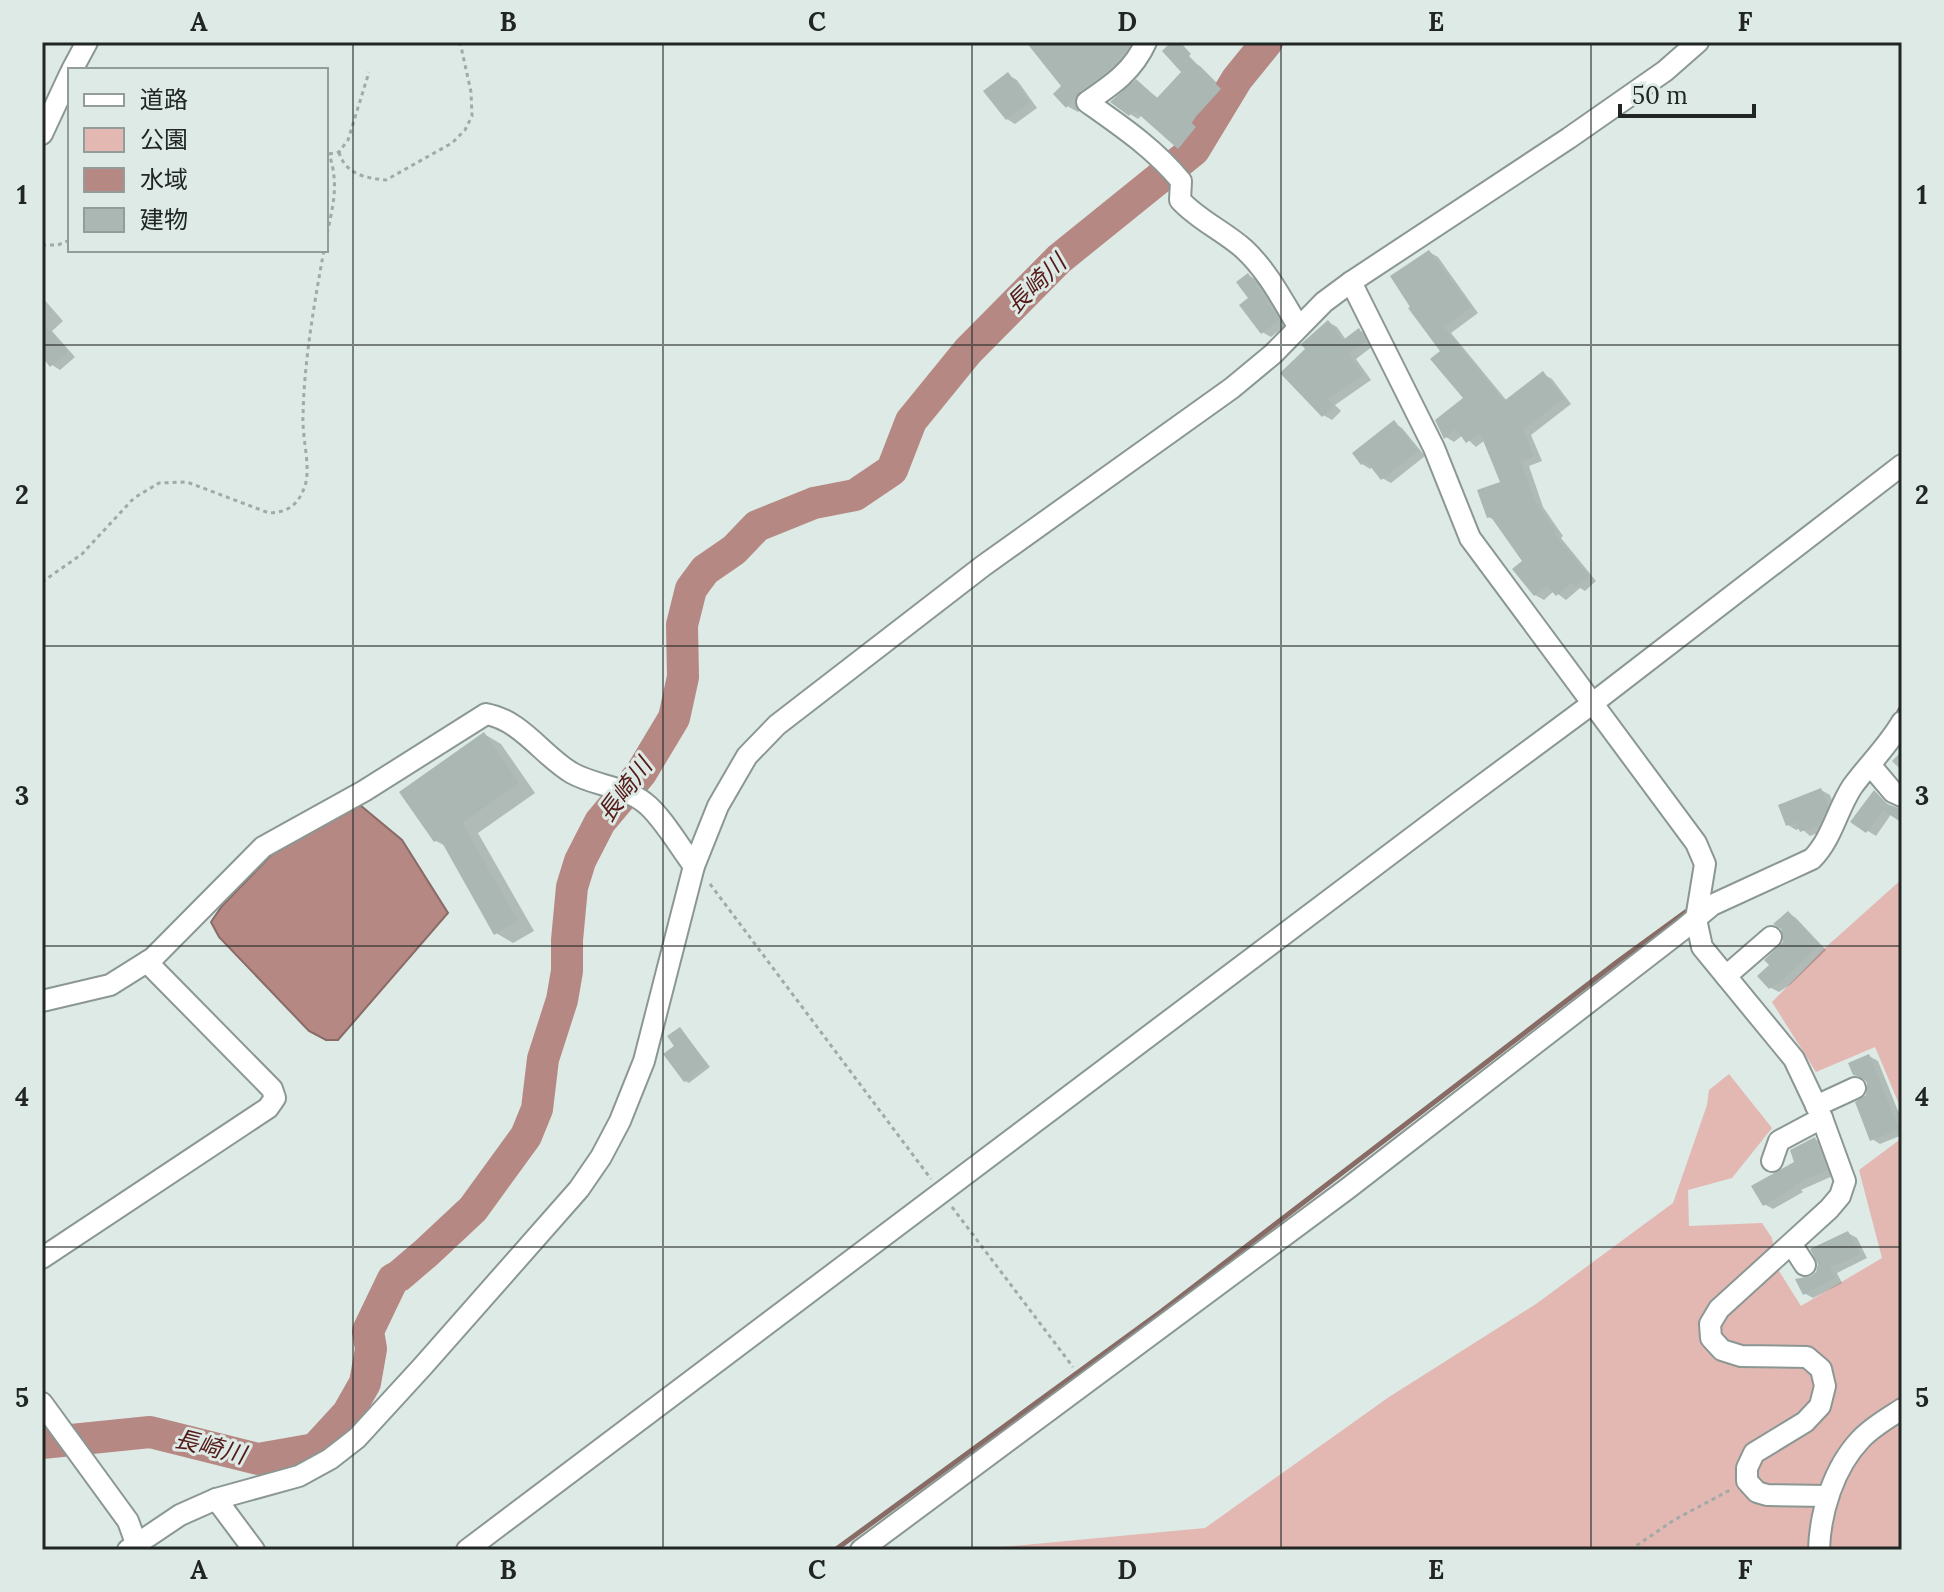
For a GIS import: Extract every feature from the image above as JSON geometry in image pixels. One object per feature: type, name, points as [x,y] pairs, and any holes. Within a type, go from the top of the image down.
[{"type":"street","points":[[73,68],[87,42]]},
{"type":"street","points":[[1146,42],[1140,56],[1120,80],[1087,102],[1166,163],[1181,181],[1180,200],[1189,210],[1245,250],[1298,326]]},
{"type":"street","points":[[42,1403],[128,1521],[132,1546],[180,1515],[216,1499],[299,1476],[330,1459],[357,1438],[579,1189],[601,1157],[620,1121],[644,1061],[694,866],[718,806],[747,756],[777,725],[983,566],[1232,388],[1351,282],[1581,130],[1665,71],[1698,42]]},
{"type":"street","points":[[42,134],[68,78]]},
{"type":"street","points":[[1351,282],[1434,448],[1470,538],[1696,843],[1705,864],[1698,908],[1702,947],[1794,1059],[1819,1112],[1845,1181],[1840,1196],[1792,1245],[1719,1309],[1710,1324],[1711,1338],[1722,1350],[1741,1356],[1807,1357],[1821,1369],[1825,1386],[1820,1406],[1805,1422],[1754,1453],[1747,1468],[1747,1481],[1757,1492],[1767,1495],[1827,1496]]},
{"type":"street","points":[[467,1550],[1593,703],[1902,465]]},
{"type":"street","points":[[42,1001],[110,985],[147,962],[263,847],[364,791],[486,714],[506,721],[578,776],[601,786],[624,790],[647,804],[694,866]]},
{"type":"street","points":[[861,1550],[1347,1189],[1698,908],[1712,905],[1812,859],[1825,842],[1852,788],[1889,744],[1902,722]]},
{"type":"street","points":[[1871,766],[1893,792],[1902,796]]},
{"type":"street","points":[[1726,976],[1771,937]]},
{"type":"street","points":[[42,1258],[268,1108],[275,1098],[272,1089],[147,962]]},
{"type":"street","points":[[1772,1161],[1779,1141],[1855,1088]]},
{"type":"street","points":[[1792,1245],[1805,1265]]},
{"type":"street","points":[[1819,1550],[1819,1533],[1827,1496],[1849,1454],[1861,1439],[1902,1409]]},
{"type":"street","points":[[216,1499],[254,1550]]},
{"type":"path","points":[[339,152],[342,164],[354,173],[386,180],[452,143],[465,130],[472,116],[471,92],[460,42]]},
{"type":"path","points":[[328,230],[336,173],[328,153],[339,152],[348,140],[369,72]]},
{"type":"path","points":[[42,245],[58,245],[68,241]]},
{"type":"path","points":[[42,582],[82,554],[134,498],[159,483],[187,482],[269,513],[283,512],[296,505],[306,482],[302,418],[310,332],[324,252]]},
{"type":"path","points":[[694,866],[1075,1370]]},
{"type":"path","points":[[1630,1550],[1674,1520],[1747,1481]]},
{"type":"green space","points":[[1902,879],[1902,1111],[1875,1047],[1816,1072],[1772,1002],[1826,947]]},
{"type":"green space","points":[[1729,1074],[1772,1128],[1732,1178],[1688,1190],[1689,1226],[1762,1223],[1772,1238],[1779,1271],[1801,1306],[1882,1258],[1859,1170],[1902,1138],[1902,1550],[970,1550],[1205,1528],[1389,1397],[1536,1304],[1673,1203],[1707,1105],[1709,1090]]},
{"type":"water","points":[[360,805],[402,840],[448,913],[338,1040],[326,1040],[309,1031],[219,937],[211,922],[222,906],[281,845]]},
{"type":"building","points":[[1026,42],[1130,42],[1130,45],[1112,67],[1080,91],[1066,108],[1053,94],[1061,86]]},
{"type":"building","points":[[1171,42],[1180,42],[1191,54],[1189,56],[1221,89],[1191,122],[1196,127],[1178,149],[1134,110],[1129,116],[1110,102],[1136,79],[1157,98],[1181,72],[1162,51]]},
{"type":"building","points":[[1008,72],[1030,102],[1006,120],[983,91]]},
{"type":"building","points":[[1429,250],[1471,307],[1444,327],[1504,401],[1543,371],[1564,399],[1523,429],[1534,456],[1521,462],[1535,501],[1556,531],[1554,533],[1589,576],[1575,587],[1571,583],[1556,596],[1547,586],[1534,596],[1512,569],[1522,561],[1491,517],[1487,518],[1477,490],[1500,482],[1480,433],[1466,443],[1456,429],[1444,439],[1435,420],[1463,398],[1430,359],[1440,351],[1408,308],[1390,276]]},
{"type":"building","points":[[1248,273],[1279,320],[1261,334],[1239,305],[1248,298],[1236,282]]},
{"type":"building","points":[[1328,320],[1343,340],[1359,328],[1366,341],[1349,354],[1363,375],[1328,399],[1334,405],[1322,417],[1280,373],[1305,349],[1301,344]]},
{"type":"building","points":[[42,322],[68,352],[50,367],[42,357]]},
{"type":"building","points":[[1394,420],[1418,451],[1381,480],[1366,461],[1361,465],[1352,453]]},
{"type":"building","points":[[484,732],[519,783],[462,823],[518,921],[494,935],[440,839],[434,842],[399,792]]},
{"type":"building","points":[[1821,788],[1828,805],[1819,825],[1800,832],[1796,822],[1786,826],[1778,805]]},
{"type":"building","points":[[1874,790],[1887,804],[1902,809],[1902,823],[1883,810],[1866,833],[1850,822]]},
{"type":"building","points":[[1788,911],[1820,945],[1769,989],[1757,976],[1769,965],[1764,960],[1783,942],[1781,929],[1773,924]]},
{"type":"building","points":[[680,1027],[708,1065],[684,1082],[663,1054],[674,1046],[667,1036]]},
{"type":"building","points":[[1869,1054],[1899,1129],[1870,1141],[1855,1102],[1866,1095],[1867,1083],[1862,1077],[1853,1075],[1848,1063]]},
{"type":"building","points":[[1815,1137],[1827,1170],[1794,1185],[1763,1206],[1751,1186],[1794,1162],[1790,1150]]},
{"type":"building","points":[[1848,1231],[1860,1254],[1830,1268],[1835,1278],[1803,1295],[1795,1279],[1816,1272],[1818,1264],[1810,1249]]},
{"type":"waterway","name":"長崎川","points":[[42,1443],[150,1432],[258,1459],[315,1449],[348,1413],[365,1383],[371,1349],[368,1331],[393,1279],[473,1209],[526,1136],[537,1109],[543,1059],[562,1000],[567,971],[572,887],[580,861],[600,822],[641,773],[674,718],[683,677],[682,625],[691,589],[705,570],[734,550],[757,526],[814,503],[855,495],[892,470],[911,421],[968,351],[1059,259],[1194,150],[1237,79],[1267,42]]},
{"type":"waterway","points":[[1895,719],[1902,706]]},
{"type":"waterway","points":[[835,1550],[1162,1311],[1691,908]]}]
